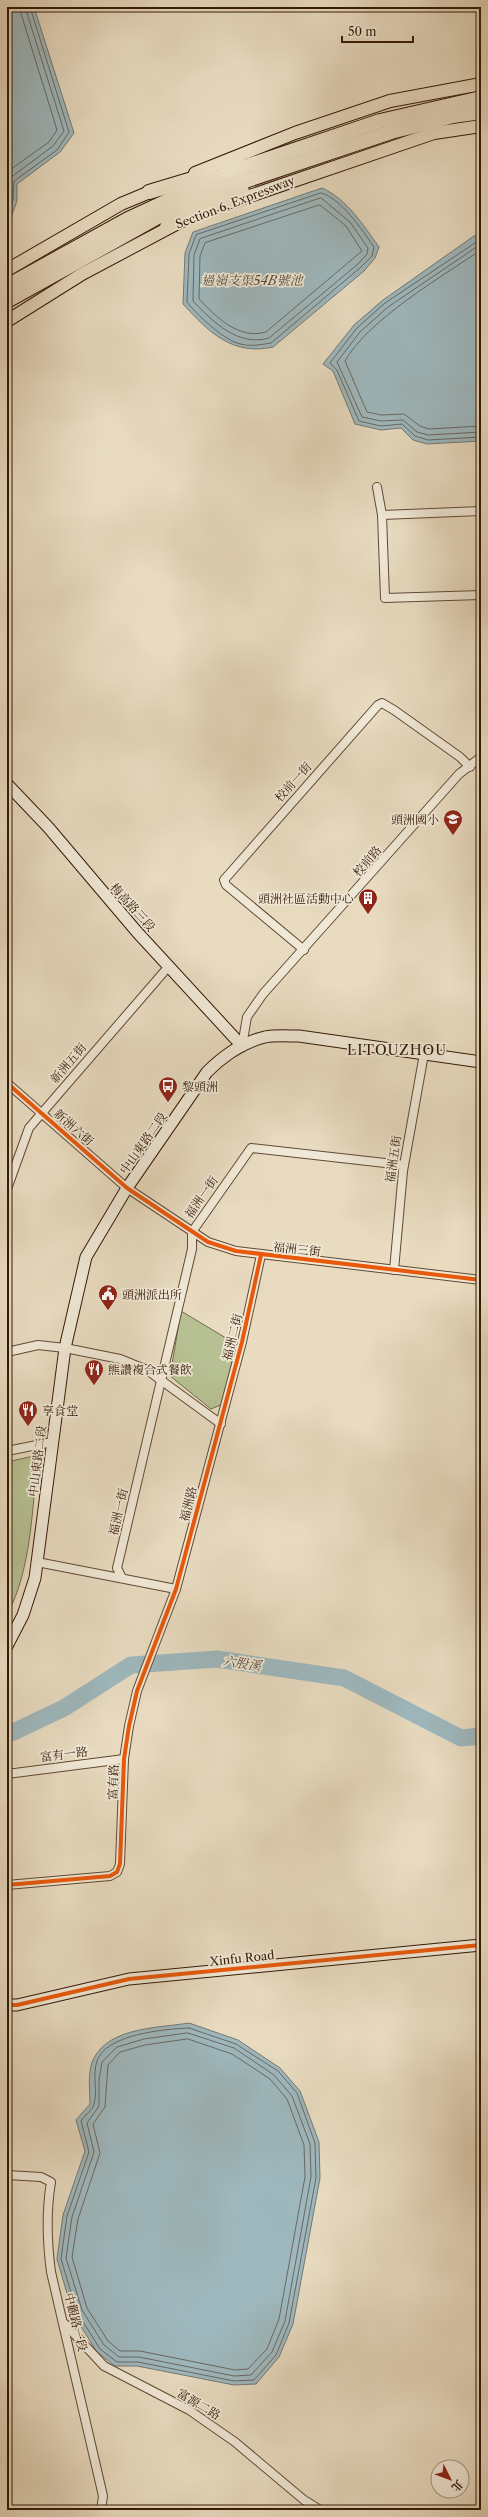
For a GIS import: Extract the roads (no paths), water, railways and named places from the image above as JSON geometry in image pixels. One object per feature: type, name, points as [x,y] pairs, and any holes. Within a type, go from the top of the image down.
[{"type":"highway","points":[[7,300],[158,217],[239,183],[307,152],[380,121],[481,98]]},
{"type":"highway","points":[[149,192],[453,116],[481,112]]},
{"type":"highway","points":[[167,228],[307,152]]},
{"type":"highway","points":[[7,286],[128,219],[232,171],[307,152]]},
{"type":"main road","points":[[7,270],[121,204],[295,133],[390,101],[481,84]]},
{"type":"main road","name":"Section 6, Expressway","points":[[7,321],[82,274],[167,228],[247,196],[427,135],[481,126]]},
{"type":"main road","name":"梅高路三段","points":[[7,784],[48,827],[137,932],[170,966],[242,1046]]},
{"type":"main road","name":"中山東路二段","points":[[7,1646],[23,1615],[35,1578],[65,1348],[86,1257],[127,1188],[207,1072],[221,1058],[242,1046],[265,1037],[299,1036],[481,1062]]},
{"type":"main road","name":"Xinfu Road","points":[[7,2005],[17,2005],[74,1994],[129,1979],[481,1945]]},
{"type":"street","points":[[377,487],[382,515],[385,598],[481,595]]},
{"type":"street","points":[[382,515],[481,511]]},
{"type":"street","name":"校前一街","points":[[304,950],[226,885],[224,880],[378,705],[382,704],[394,710],[460,757],[470,767]]},
{"type":"street","name":"校前路","points":[[242,1046],[247,1017],[264,994],[459,774],[481,757]]},
{"type":"street","name":"新洲五街","points":[[7,1189],[23,1140],[29,1128],[170,966]]},
{"type":"street","name":"福洲五街","points":[[394,1270],[403,1166],[424,1054]]},
{"type":"street","name":"新洲六街","points":[[7,1082],[127,1188]]},
{"type":"street","name":"福洲一街","points":[[122,1578],[117,1568],[192,1249],[192,1232],[251,1148],[403,1166]]},
{"type":"street","name":"福洲三街","points":[[127,1188],[208,1242],[222,1247],[262,1255],[481,1280]]},
{"type":"street","name":"福洲二街","points":[[221,1424],[262,1255]]},
{"type":"street","points":[[7,1352],[38,1345],[65,1348],[120,1359],[147,1370],[221,1424]]},
{"type":"street","name":"福洲路","points":[[176,1589],[221,1424]]},
{"type":"street","points":[[7,1451],[52,1442]]},
{"type":"street","points":[[37,1562],[110,1578],[122,1578],[176,1589]]},
{"type":"street","name":"富有路","points":[[7,1885],[110,1876],[117,1872],[120,1864],[124,1759],[128,1726],[137,1691],[162,1631],[176,1589]]},
{"type":"street","name":"富有一路","points":[[7,1774],[124,1759]]},
{"type":"street","name":"中觀路一段","points":[[7,2175],[41,2177],[51,2182],[48,2200],[47,2245],[51,2272],[103,2496],[101,2510]]},
{"type":"street","name":"富源二路","points":[[64,2323],[104,2366],[189,2410],[235,2442],[304,2500],[320,2510]]},
{"type":"water","points":[[7,7],[34,7],[74,133],[60,152],[17,184],[17,201],[7,228]]},
{"type":"water","name":"過嶺支渠54B號池","points":[[322,188],[339,199],[354,213],[379,247],[375,258],[364,271],[273,347],[258,349],[233,345],[222,339],[202,324],[183,304],[185,253],[193,232]]},
{"type":"water","points":[[481,235],[481,441],[427,444],[413,440],[401,428],[381,430],[355,424],[333,371],[323,364],[354,325],[383,300],[474,236]]},
{"type":"water","points":[[189,2023],[238,2040],[280,2068],[300,2091],[319,2142],[320,2178],[293,2324],[279,2357],[256,2384],[234,2385],[137,2366],[115,2366],[97,2352],[73,2314],[57,2259],[63,2215],[85,2151],[76,2120],[90,2104],[90,2068],[94,2058],[101,2048],[111,2040],[123,2035],[150,2028]]},
{"type":"waterway","name":"六股溪","points":[[7,1735],[64,1708],[131,1665],[217,1659],[344,1678],[461,1738],[481,1736]]},
{"type":"place","name":"頭洲國小","points":[[453,836]]},
{"type":"place","name":"頭洲社區活動中心","points":[[368,915]]},
{"type":"place","name":"黎頭洲","points":[[168,1103]]},
{"type":"place","name":"頭洲派出所","points":[[108,1311]]},
{"type":"place","name":"熊讚複合式餐飲","points":[[94,1386]]},
{"type":"place","name":"享食堂","points":[[28,1427]]},
{"type":"district","name":"LITOUZHOU","points":[[397,1050]]}]
